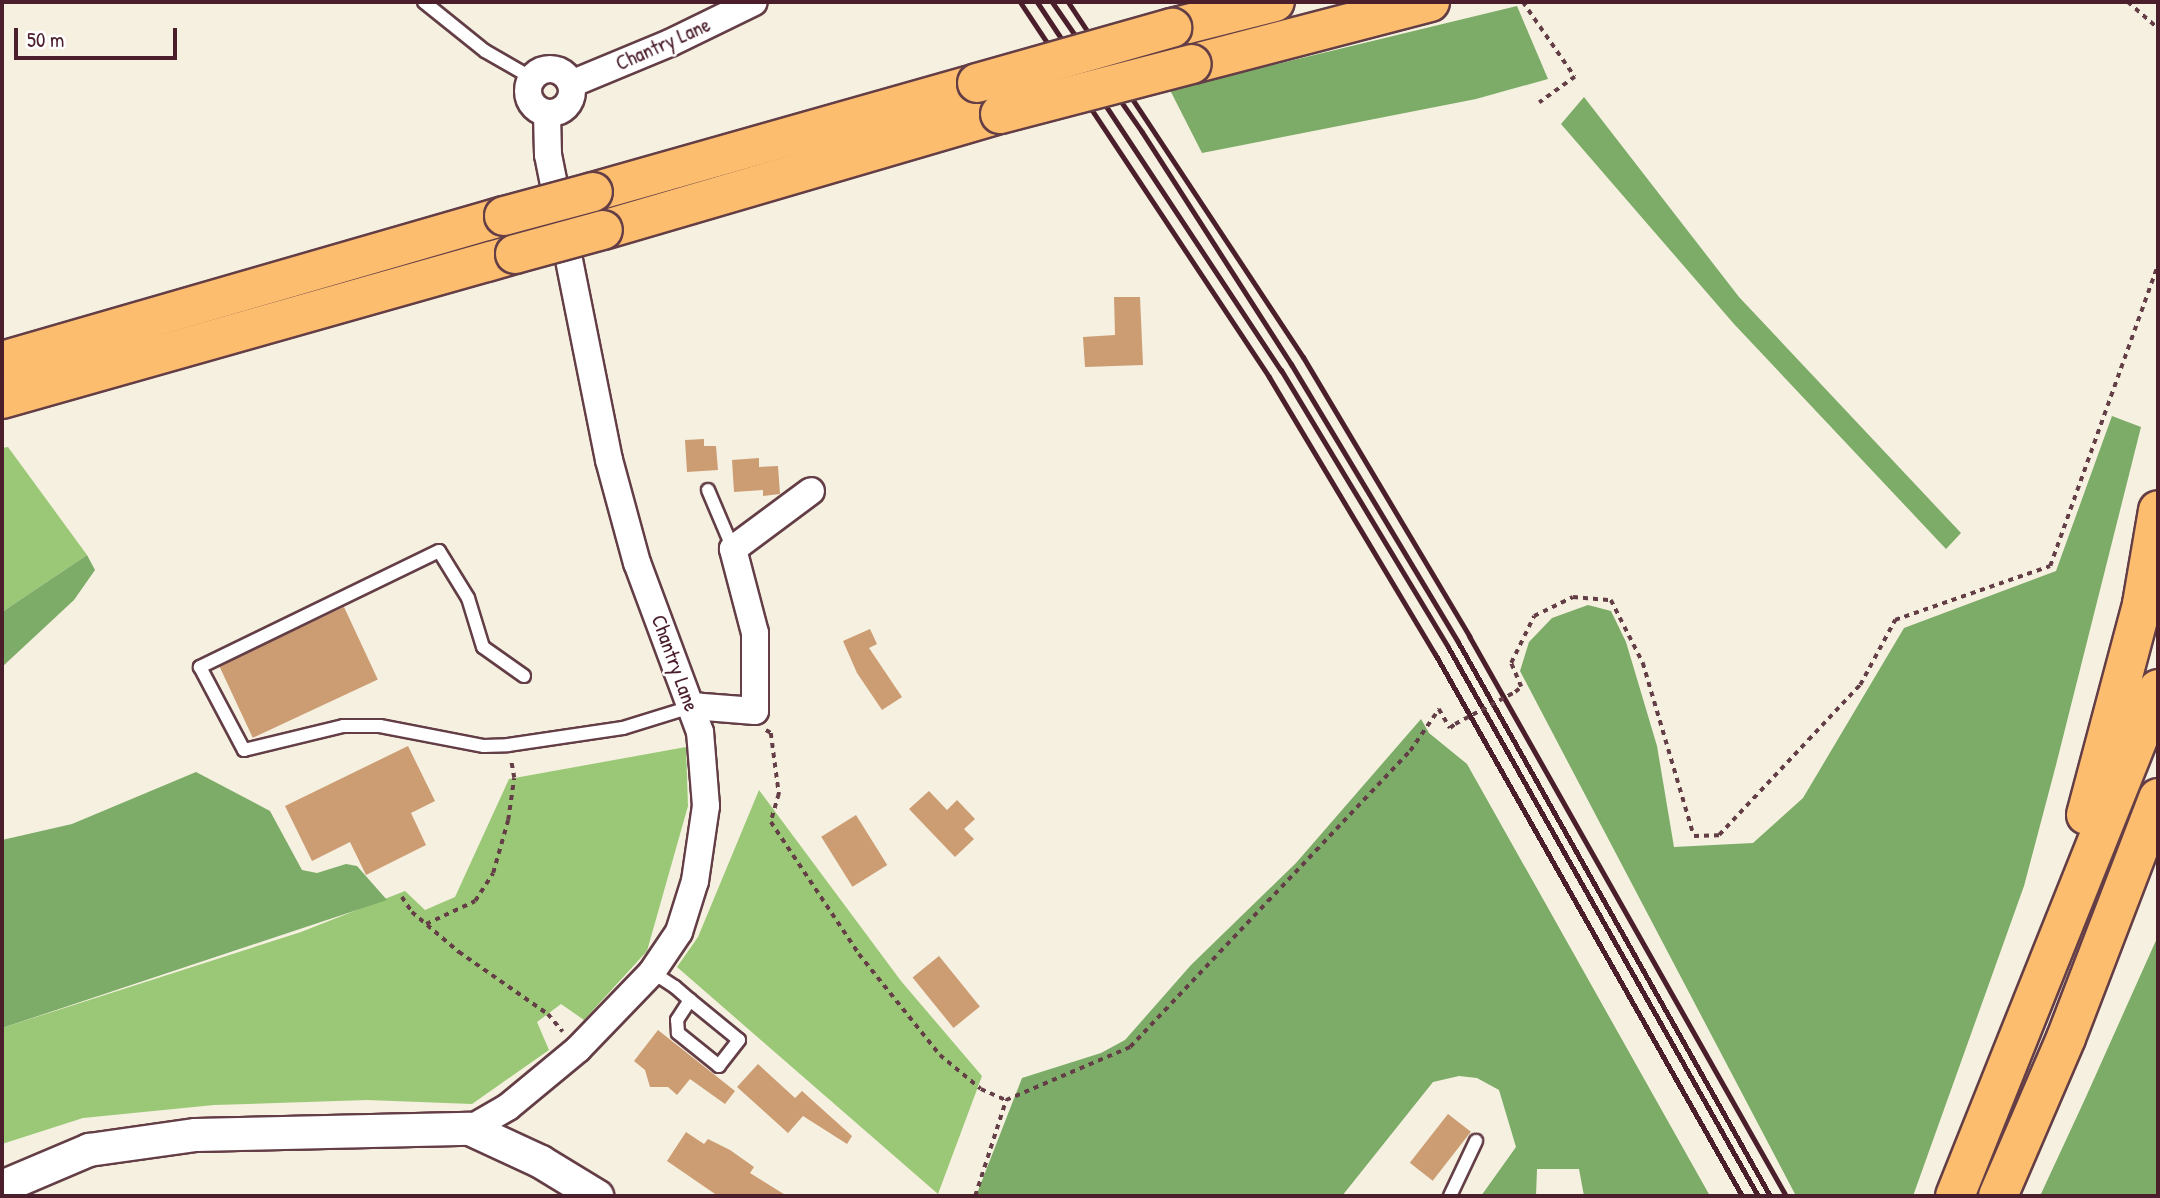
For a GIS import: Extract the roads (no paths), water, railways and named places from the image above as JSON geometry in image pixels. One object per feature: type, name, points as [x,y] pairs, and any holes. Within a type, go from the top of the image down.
[{"type":"main road","points":[[2,361],[504,216],[1172,28],[1275,2]]},
{"type":"main road","points":[[2,399],[603,230],[1000,114],[1430,2]]},
{"type":"main road","points":[[2048,970],[2142,604],[2158,510]]},
{"type":"main road","points":[[1955,1196],[2048,970],[2158,688]]},
{"type":"main road","points":[[1998,1196],[2111,925],[2158,798]]},
{"type":"main road","points":[[2111,925],[2158,841]]},
{"type":"street","name":"Chantry Lane","points":[[571,84],[670,44],[754,2]]},
{"type":"street","points":[[550,69],[563,73],[571,84],[568,106],[547,114],[529,100],[531,78],[550,69]]},
{"type":"street","name":"Chantry Lane","points":[[470,1129],[508,1107],[578,1049],[652,972],[679,932],[697,869],[706,806],[700,732],[637,563],[609,460],[548,155],[547,114]]},
{"type":"street","points":[[692,706],[755,711],[755,633],[733,549],[811,491]]},
{"type":"street","points":[[2,1187],[89,1150],[196,1135],[470,1129],[541,1162],[597,1196]]},
{"type":"lane","points":[[424,2],[485,51],[531,78]]},
{"type":"lane","points":[[708,490],[733,549]]},
{"type":"lane","points":[[524,676],[483,647],[468,598],[439,551],[200,667],[244,750],[343,726],[380,726],[484,746],[508,745],[623,728],[692,706]]},
{"type":"lane","points":[[652,972],[690,1000],[739,1040],[719,1066],[678,1034],[677,1020],[690,1000]]},
{"type":"lane","points":[[1450,1196],[1476,1141]]},
{"type":"railway","points":[[1020,2],[1269,377],[1435,654],[1742,1196]]},
{"type":"railway","points":[[1037,2],[1281,370],[1448,647],[1758,1196]]},
{"type":"railway","points":[[1052,2],[1142,132],[1291,364],[1458,642],[1770,1196]]},
{"type":"railway","points":[[1068,2],[1303,357],[1469,636],[1786,1196]]}]
